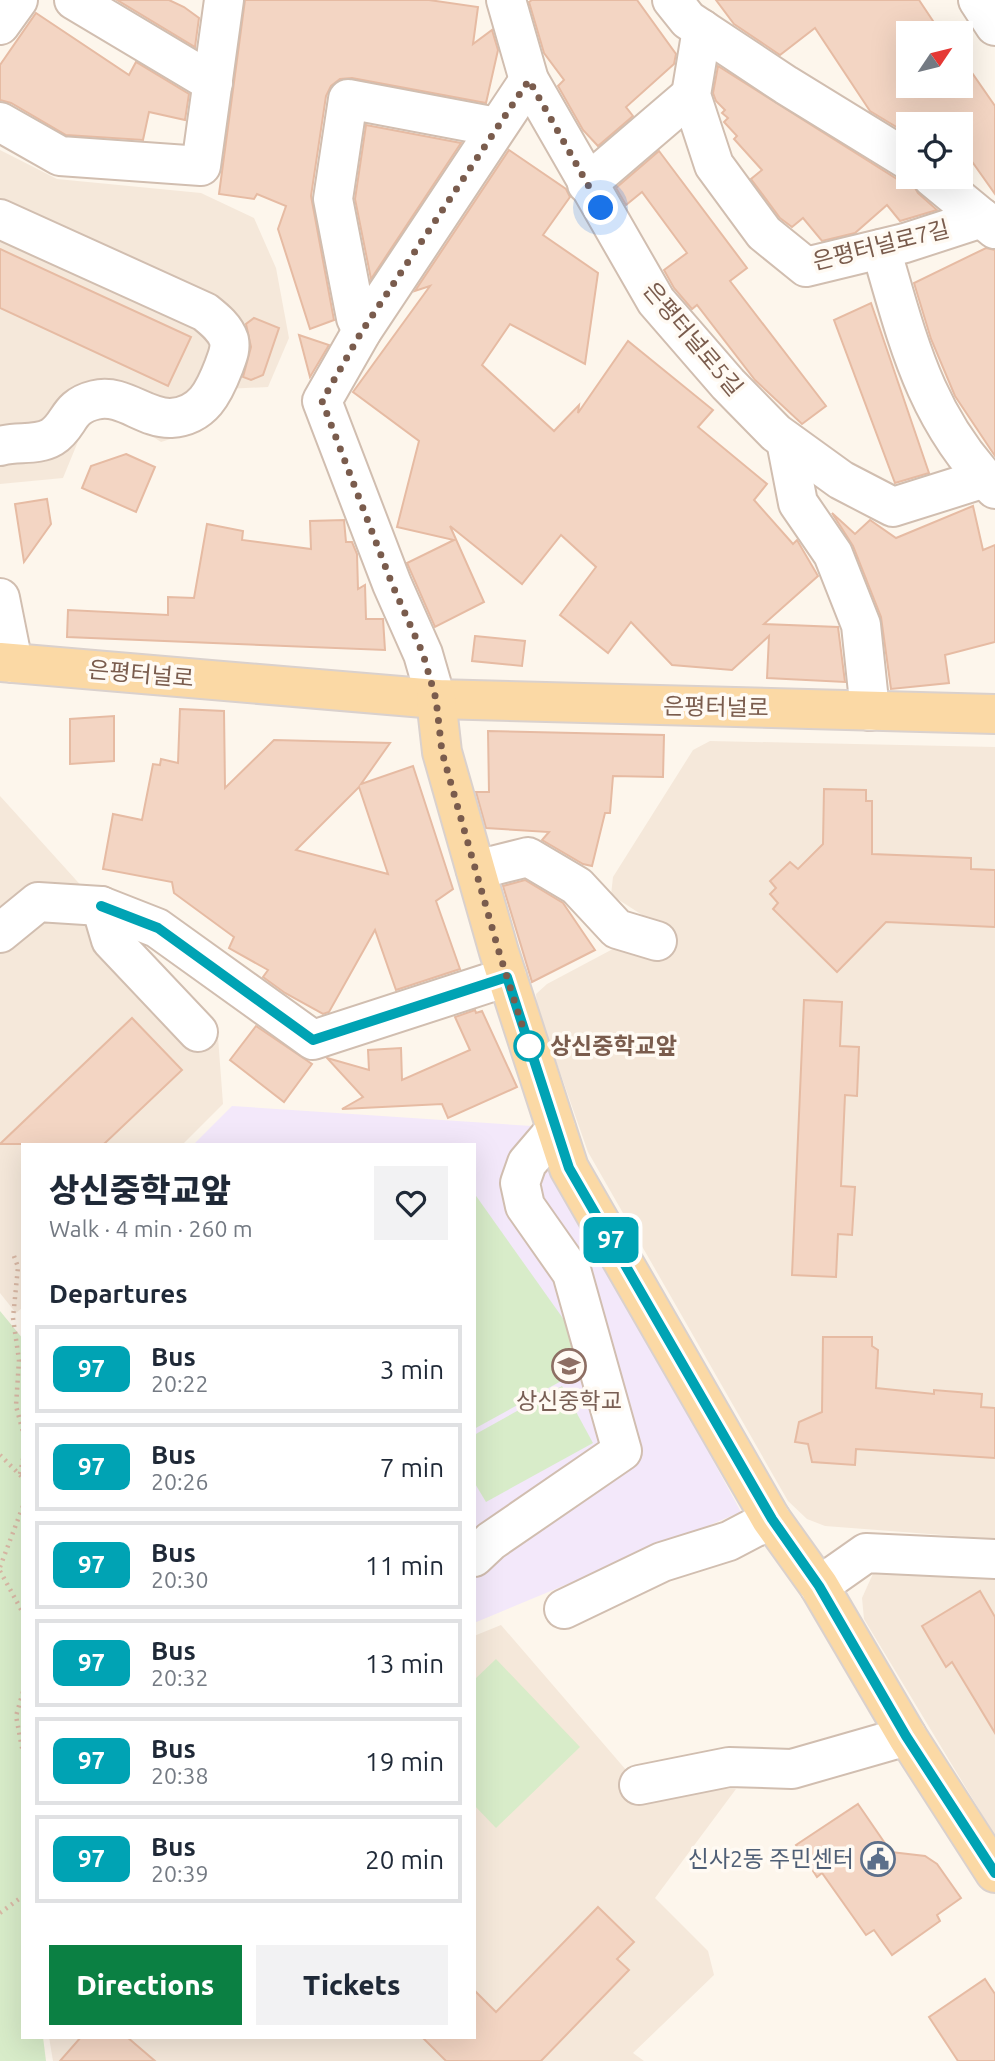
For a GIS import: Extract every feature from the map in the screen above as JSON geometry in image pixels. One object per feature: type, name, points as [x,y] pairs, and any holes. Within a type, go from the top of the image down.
[{"type":"main road","name":"은평터널로","points":[[6,662],[436,699],[995,714]]},
{"type":"main road","points":[[436,699],[442,752],[507,977],[569,1168],[772,1519],[819,1586],[906,1736],[995,1873]]},
{"type":"street","points":[[0,25],[18,0]]},
{"type":"street","points":[[74,0],[213,83]]},
{"type":"street","points":[[0,122],[60,156],[201,166],[225,0]]},
{"type":"street","name":"은평터널로5길","points":[[506,0],[529,80],[587,184],[656,301],[728,384],[786,441],[841,480],[893,507],[990,483]]},
{"type":"street","points":[[672,0],[688,20],[896,152]]},
{"type":"street","points":[[978,0],[995,26]]},
{"type":"street","name":"은평터널로7길","points":[[702,29],[691,95],[714,165],[764,233],[806,267],[989,224]]},
{"type":"street","points":[[436,699],[423,654],[392,584],[322,401],[362,331],[529,80]]},
{"type":"street","points":[[587,184],[691,95]]},
{"type":"street","points":[[362,331],[356,318],[333,199],[348,99],[496,127]]},
{"type":"street","name":"은평터널로7길","points":[[947,189],[989,224]]},
{"type":"street","points":[[0,219],[205,312],[225,331],[230,350],[212,397],[184,416],[154,416],[112,399],[95,400],[78,407],[68,416],[58,433],[43,442],[0,446]]},
{"type":"street","points":[[881,249],[918,372],[953,440],[990,483]]},
{"type":"street","points":[[786,441],[798,503],[833,554],[862,625],[870,711]]},
{"type":"street","name":"은평터널로","points":[[0,598],[6,662]]},
{"type":"street","points":[[476,870],[528,857],[577,886],[617,929],[657,941]]},
{"type":"street","points":[[0,933],[38,902],[101,906],[158,928],[313,1040],[507,977]]},
{"type":"street","points":[[101,906],[111,940],[198,1032]]},
{"type":"street","points":[[476,1555],[491,1541],[622,1451],[572,1273],[525,1206],[520,1183],[527,1163],[556,1129]]},
{"type":"street","points":[[564,1609],[662,1562],[729,1541],[772,1519]]},
{"type":"street","points":[[819,1586],[866,1553],[995,1559]]},
{"type":"street","points":[[639,1785],[729,1768],[792,1769],[906,1736]]},
{"type":"path","points":[[14,1256],[18,1267],[13,1318],[19,1360],[16,1406],[21,1425]]},
{"type":"path","points":[[0,1455],[21,1476]]},
{"type":"path","points":[[21,1511],[0,1569],[21,1609]]},
{"type":"path","points":[[21,1699],[16,1716],[21,1742]]},
{"type":"path","points":[[0,1913],[21,1897]]},
{"type":"shaded area","points":[[0,150],[57,179],[201,193],[254,218],[276,268],[289,338],[268,387],[224,389],[208,427],[161,442],[118,414],[86,422],[63,478],[0,484]]},
{"type":"shaded area","points":[[710,741],[995,747],[995,1539],[825,1526],[807,1519],[788,1501],[588,1152],[537,1007],[536,994],[547,984],[658,925],[611,895],[613,877],[693,750]]},
{"type":"shaded area","points":[[0,796],[218,1037],[223,1104],[184,1143],[21,1143],[21,1309],[16,1313],[0,1293]]},
{"type":"shaded area","name":"상신중학교","points":[[232,1106],[532,1126],[741,1512],[476,1622],[476,1143],[195,1143]]},
{"type":"shaded area","points":[[876,1567],[995,1572],[995,1836],[864,1619],[862,1598]]},
{"type":"shaded area","points":[[501,1625],[639,1785],[736,1789],[655,1898],[708,1951],[714,1975],[633,2053],[644,2061],[53,2061],[49,2039],[476,2039],[476,1635]]},
{"type":"green space","points":[[476,1196],[567,1324],[574,1348],[574,1374],[476,1428]]},
{"type":"green space","points":[[0,1311],[21,1337],[21,2039],[43,2039],[46,2061],[0,2061]]},
{"type":"green space","points":[[562,1386],[593,1443],[486,1502],[476,1485],[476,1434]]},
{"type":"green space","points":[[496,1659],[580,1747],[496,1828],[476,1807],[476,1678]]},
{"type":"building","points":[[117,0],[169,0],[184,7],[199,18],[195,47]]},
{"type":"building","points":[[245,0],[429,0],[478,7],[473,44],[492,30],[498,50],[486,103],[352,78],[340,79],[331,86],[326,96],[311,196],[334,320],[310,329],[278,229],[286,206],[257,194],[254,199],[219,194]]},
{"type":"building","points":[[637,0],[676,54],[674,64],[626,107],[633,116],[598,146],[583,130],[558,86],[564,80],[544,53],[529,2]]},
{"type":"building","points":[[716,0],[919,0],[933,21],[896,21],[896,98],[973,98],[973,74],[995,106],[995,194],[973,163],[973,112],[896,112],[896,127],[870,111],[815,28],[780,55],[734,24]]},
{"type":"building","points":[[36,13],[129,75],[136,62],[189,94],[185,120],[149,112],[143,140],[66,135],[11,103],[0,100],[0,65]]},
{"type":"building","points":[[718,66],[896,178],[896,189],[916,189],[937,210],[900,221],[887,205],[855,233],[822,241],[803,218],[792,227],[780,218],[751,179],[762,170],[734,139],[737,136],[724,122],[728,118],[722,113],[725,110],[716,101],[713,93]]},
{"type":"building","points":[[366,125],[461,143],[371,279],[355,199]]},
{"type":"building","points":[[509,150],[566,189],[570,197],[543,235],[598,273],[585,364],[510,324],[482,365],[554,431],[579,405],[578,413],[628,341],[713,410],[698,427],[767,484],[754,500],[793,544],[797,540],[818,576],[764,624],[838,627],[845,682],[767,678],[769,636],[732,670],[672,665],[631,622],[608,653],[560,615],[596,567],[561,535],[522,584],[450,526],[484,602],[435,627],[407,563],[454,540],[397,527],[419,441],[353,392],[430,286],[415,291]]},
{"type":"building","points":[[659,151],[747,268],[730,281],[826,406],[802,424],[755,380],[697,305],[692,309],[674,288],[664,270],[687,253],[642,192],[626,205],[616,188]]},
{"type":"building","points":[[986,248],[995,250],[995,456],[955,396],[931,339],[914,283]]},
{"type":"building","points":[[0,249],[191,337],[168,386],[0,308]]},
{"type":"building","points":[[871,303],[929,473],[895,483],[834,320]]},
{"type":"building","points":[[254,318],[279,328],[263,375],[251,380],[243,377],[251,347],[246,324]]},
{"type":"building","points":[[299,335],[329,345],[310,377]]},
{"type":"building","points":[[126,454],[155,467],[136,512],[82,488],[91,466]]},
{"type":"building","points":[[47,499],[51,524],[24,562],[15,504]]},
{"type":"building","points":[[973,506],[983,550],[995,545],[995,642],[945,655],[949,683],[891,689],[881,617],[853,546],[832,513],[855,534],[870,520],[896,538]]},
{"type":"building","points":[[344,520],[346,542],[352,542],[357,554],[358,589],[365,585],[366,619],[383,619],[385,650],[67,637],[68,610],[168,615],[168,597],[194,598],[207,524],[243,531],[242,540],[311,549],[310,521]]},
{"type":"building","points":[[475,636],[525,641],[522,666],[472,661]]},
{"type":"building","points":[[180,709],[224,711],[225,788],[274,740],[390,743],[361,784],[413,766],[453,889],[436,901],[460,969],[396,990],[375,930],[329,1012],[323,1014],[285,993],[263,977],[268,970],[229,948],[234,937],[174,893],[172,882],[103,869],[113,814],[142,820],[153,764],[160,765],[161,759],[178,763]],"holes":[[[359,787],[388,874],[296,850]]]},
{"type":"building","points":[[114,716],[114,761],[70,764],[70,719]]},
{"type":"building","points":[[488,731],[664,735],[663,777],[613,776],[610,813],[605,813],[592,866],[583,864],[542,840],[549,832],[486,828],[476,792],[489,792]]},
{"type":"building","points":[[824,789],[866,790],[866,801],[872,801],[872,854],[971,858],[971,869],[995,870],[995,927],[886,922],[837,972],[773,909],[778,903],[770,894],[776,888],[770,881],[790,862],[798,869],[823,844]]},
{"type":"building","points":[[525,880],[563,903],[595,950],[532,982],[503,886]]},
{"type":"building","points":[[804,1000],[842,1002],[840,1046],[859,1047],[857,1096],[845,1095],[841,1186],[855,1187],[852,1235],[838,1234],[836,1277],[792,1275]]},
{"type":"building","points":[[475,1010],[476,1013],[482,1011],[517,1087],[448,1118],[442,1104],[342,1109],[363,1097],[327,1058],[369,1070],[368,1050],[401,1048],[402,1080],[470,1050],[455,1017]]},
{"type":"building","points":[[132,1018],[182,1070],[105,1143],[0,1144]]},
{"type":"building","points":[[256,1026],[312,1064],[284,1102],[230,1060]]},
{"type":"building","points":[[823,1337],[872,1337],[872,1346],[878,1350],[876,1388],[934,1394],[934,1390],[982,1394],[981,1407],[995,1408],[995,1458],[856,1449],[855,1465],[812,1462],[808,1444],[795,1442],[799,1422],[822,1412]]},
{"type":"building","points":[[980,1591],[995,1617],[995,1733],[952,1662],[946,1667],[922,1626]]},
{"type":"building","points":[[858,1804],[891,1852],[925,1856],[937,1864],[961,1898],[937,1915],[940,1921],[892,1955],[874,1930],[866,1935],[822,1873],[817,1877],[796,1845]]},
{"type":"building","points":[[598,1907],[634,1942],[617,1959],[629,1970],[541,2061],[446,2061],[424,2039],[476,2039],[476,1992],[496,2012]]},
{"type":"building","points":[[985,1979],[995,1994],[995,2061],[958,2061],[929,2017]]},
{"type":"building","points":[[79,2039],[129,2039],[155,2061],[60,2061]]},
{"type":"bus line","name":"97","points":[[101,906],[158,928],[313,1040],[507,977],[569,1168],[772,1519],[819,1586],[906,1736],[995,1873]]},
{"type":"place","name":"상신중학교앞","points":[[529,1046]]},
{"type":"place","name":"상신중학교","points":[[569,1366]]},
{"type":"place","name":"신사2동 주민센터","points":[[878,1859]]},
{"type":"route","points":[[529,1046],[531,1053],[442,752],[436,699],[423,654],[392,584],[322,401],[362,331],[492,131],[529,80],[601,208]]}]
